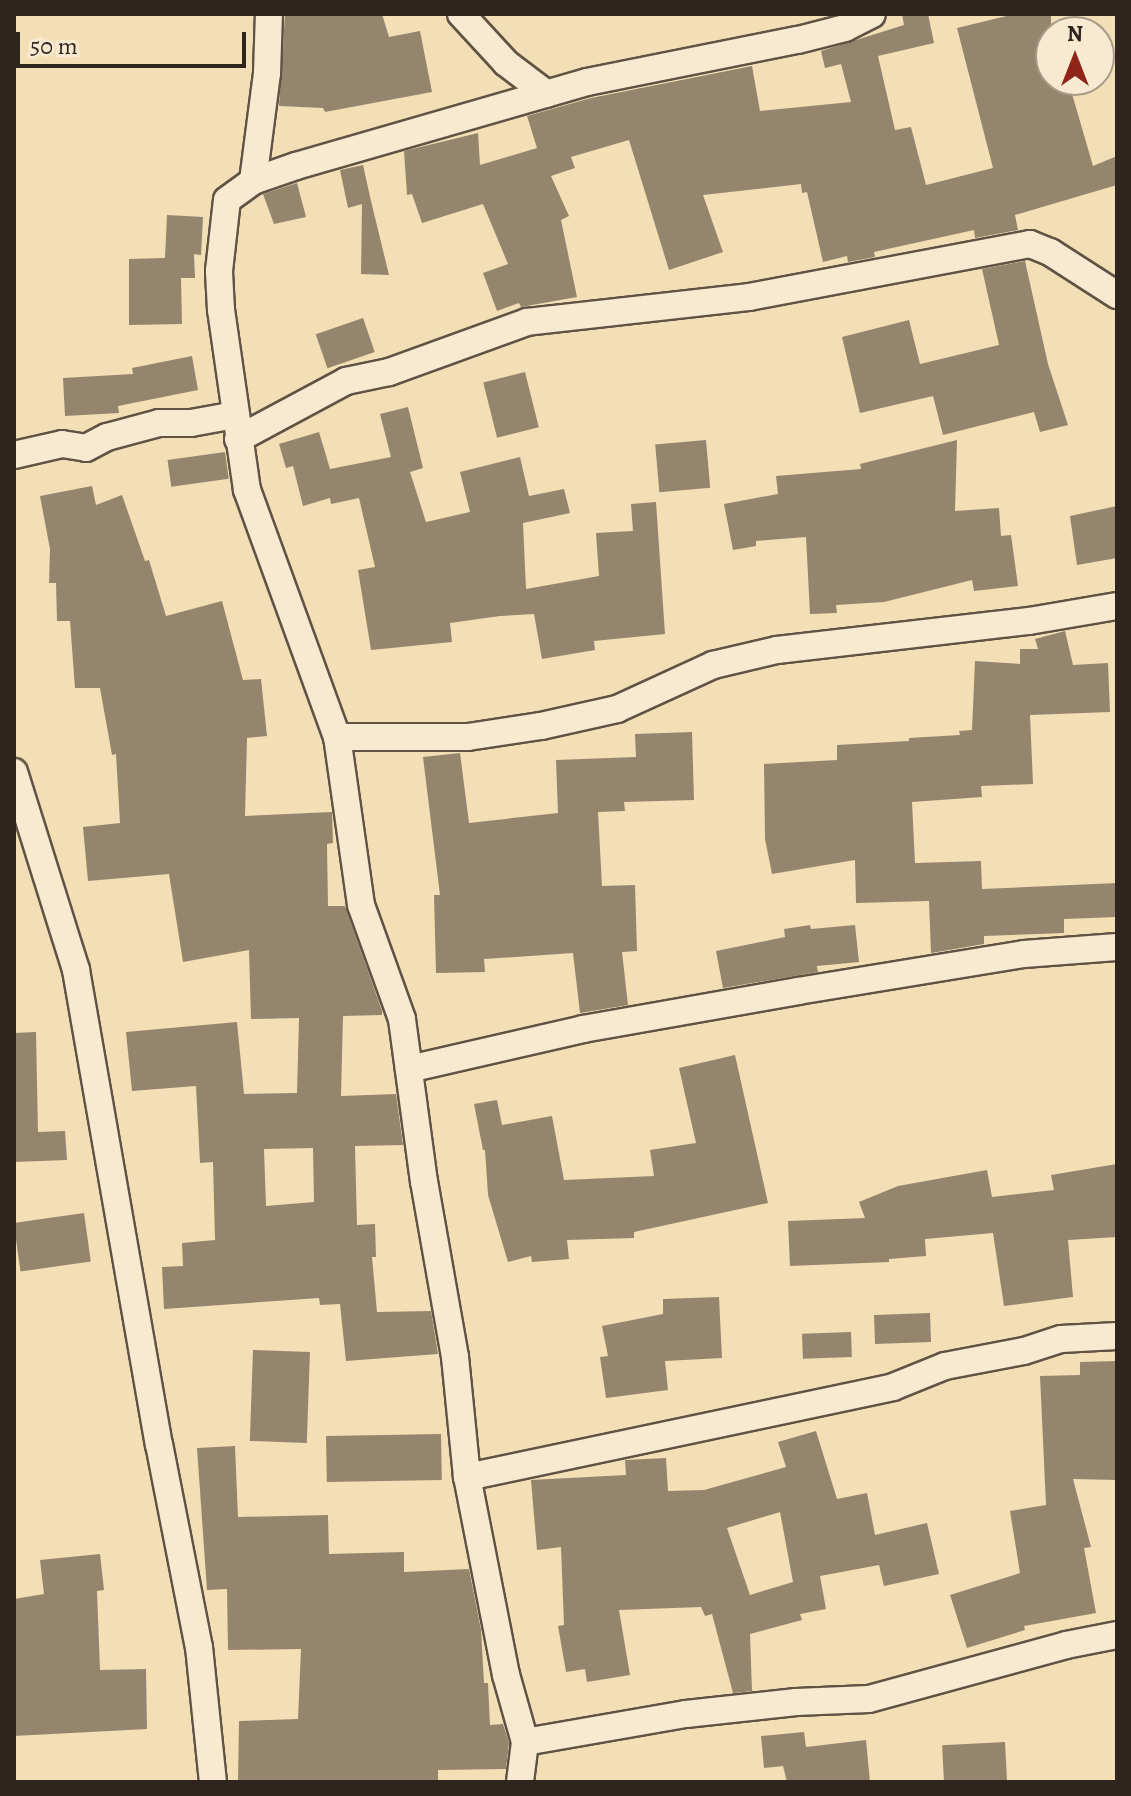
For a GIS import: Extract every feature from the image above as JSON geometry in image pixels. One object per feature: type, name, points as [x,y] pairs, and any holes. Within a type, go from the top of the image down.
[{"type":"street","points":[[253,181],[267,73],[269,14]]},
{"type":"street","points":[[461,14],[506,63],[547,94]]},
{"type":"street","points":[[520,1782],[525,1742],[506,1675],[467,1477],[455,1357],[402,1019],[361,905],[337,737],[247,490],[219,271],[227,200],[253,181],[547,94],[823,23],[872,14]]},
{"type":"street","points":[[14,455],[62,444],[86,448],[107,437],[159,423],[237,427],[346,381],[389,372],[527,322],[749,297],[1020,244],[1030,244],[1050,252],[1117,295]]},
{"type":"street","points":[[337,737],[468,737],[541,726],[617,709],[713,665],[777,650],[1029,621],[1117,606]]},
{"type":"street","points":[[14,772],[76,970],[159,1444],[199,1647],[213,1782]]},
{"type":"street","points":[[409,1069],[583,1029],[782,993],[1024,954],[1117,947]]},
{"type":"street","points":[[467,1477],[893,1387],[945,1366],[1024,1351],[1061,1339],[1117,1336]]},
{"type":"street","points":[[525,1742],[686,1714],[869,1699],[1066,1645],[1117,1635]]},
{"type":"building","points":[[285,14],[382,14],[389,37],[420,31],[432,92],[325,112],[323,108],[279,106]]},
{"type":"building","points":[[902,14],[928,14],[934,43],[878,56],[895,130],[911,127],[926,185],[993,168],[957,28],[1015,14],[1051,14],[1035,16],[1035,96],[1073,96],[1093,166],[1117,156],[1117,185],[1015,215],[1018,230],[975,238],[974,230],[874,252],[875,257],[848,262],[847,256],[823,262],[807,192],[802,193],[801,184],[703,195],[723,252],[669,270],[629,140],[571,157],[575,168],[551,176],[569,216],[561,220],[577,297],[521,307],[519,303],[497,311],[483,273],[508,264],[483,204],[422,223],[412,194],[407,195],[404,151],[478,133],[480,165],[537,148],[527,116],[591,98],[752,66],[760,111],[851,102],[841,64],[825,68],[821,51],[904,25]]},
{"type":"building","points":[[363,165],[389,275],[361,274],[362,204],[348,208],[340,170]]},
{"type":"building","points":[[297,183],[306,217],[274,224],[263,194]]},
{"type":"building","points":[[167,215],[203,217],[201,255],[194,254],[195,278],[181,278],[182,324],[129,325],[129,259],[165,258]]},
{"type":"building","points":[[1025,261],[1048,364],[1068,425],[1040,432],[1034,412],[943,435],[933,396],[860,413],[842,337],[909,320],[920,364],[999,345],[982,269]]},
{"type":"building","points":[[363,318],[375,352],[327,368],[316,334]]},
{"type":"building","points":[[192,356],[198,390],[118,406],[119,413],[65,416],[63,378],[133,374],[132,368]]},
{"type":"building","points":[[525,372],[539,427],[497,438],[483,382]]},
{"type":"building","points":[[408,407],[423,468],[410,472],[426,522],[470,512],[460,472],[520,457],[529,496],[564,489],[570,513],[523,523],[526,589],[599,576],[596,533],[633,531],[631,504],[656,502],[665,634],[594,641],[595,650],[542,659],[534,614],[450,623],[452,642],[371,650],[358,570],[375,567],[359,498],[331,504],[330,498],[303,506],[293,466],[286,468],[279,444],[319,432],[330,469],[391,457],[380,414]]},
{"type":"building","points":[[706,440],[710,488],[659,492],[655,444]]},
{"type":"building","points":[[957,440],[955,511],[999,508],[1001,536],[1011,535],[1018,586],[974,591],[972,580],[884,602],[836,605],[837,613],[810,614],[806,537],[756,541],[756,546],[733,550],[724,504],[778,494],[776,476],[861,469],[860,464]]},
{"type":"building","points":[[225,452],[229,479],[171,487],[168,460]]},
{"type":"building","points":[[92,486],[96,505],[122,495],[145,561],[149,560],[166,616],[222,601],[243,680],[261,679],[267,736],[247,738],[245,816],[332,812],[333,843],[327,844],[328,906],[345,906],[382,1011],[382,1015],[343,1016],[341,1096],[396,1094],[403,1145],[355,1146],[357,1225],[375,1224],[376,1257],[372,1257],[377,1312],[431,1311],[438,1354],[346,1361],[340,1304],[320,1305],[319,1298],[164,1309],[162,1267],[183,1266],[182,1243],[215,1240],[213,1162],[200,1163],[196,1086],[132,1091],[126,1032],[237,1022],[244,1094],[297,1093],[299,1018],[251,1019],[249,950],[183,962],[169,874],[88,881],[83,827],[120,823],[116,754],[112,755],[100,688],[75,688],[70,621],[57,621],[56,583],[49,583],[50,549],[40,496]],"holes":[[[313,1148],[314,1202],[266,1206],[264,1149]]]},
{"type":"building","points":[[1117,506],[1117,558],[1077,565],[1070,516]]},
{"type":"building","points":[[1065,631],[1073,665],[1108,663],[1110,712],[1030,715],[1033,784],[981,786],[982,797],[912,802],[915,863],[981,861],[982,889],[1117,883],[1117,917],[1064,919],[1064,933],[984,936],[984,944],[931,953],[929,901],[856,903],[855,860],[772,874],[765,839],[764,764],[837,760],[837,745],[909,741],[909,738],[960,735],[959,731],[972,730],[975,661],[1020,664],[1020,649],[1038,649],[1035,639]]},
{"type":"building","points":[[692,732],[694,800],[624,802],[625,811],[598,812],[602,886],[635,885],[637,951],[622,952],[628,1005],[580,1013],[573,953],[484,959],[485,972],[436,973],[434,895],[440,895],[423,757],[460,753],[469,823],[558,813],[556,760],[636,757],[635,734]]},
{"type":"building","points":[[810,925],[811,929],[855,925],[859,962],[817,966],[818,972],[723,988],[716,951],[785,937],[784,929]]},
{"type":"building","points":[[36,1032],[38,1132],[65,1131],[67,1160],[14,1162],[14,1033]]},
{"type":"building","points":[[735,1055],[768,1203],[634,1232],[634,1238],[567,1240],[569,1259],[532,1262],[531,1256],[508,1262],[488,1195],[485,1150],[474,1104],[497,1100],[502,1125],[552,1116],[564,1180],[654,1176],[650,1150],[696,1143],[679,1068]]},
{"type":"building","points":[[1117,1164],[1117,1237],[1068,1240],[1073,1297],[1004,1306],[993,1233],[925,1239],[926,1256],[889,1259],[889,1262],[790,1266],[788,1221],[865,1218],[859,1202],[898,1186],[987,1170],[992,1197],[1054,1190],[1051,1175]]},
{"type":"building","points":[[84,1213],[91,1262],[21,1271],[14,1223]]},
{"type":"building","points":[[719,1297],[722,1358],[665,1361],[668,1390],[606,1398],[600,1357],[608,1356],[602,1326],[663,1314],[663,1299]]},
{"type":"building","points":[[930,1313],[931,1342],[875,1344],[874,1315]]},
{"type":"building","points":[[851,1332],[852,1357],[803,1359],[802,1334]]},
{"type":"building","points":[[253,1350],[310,1352],[307,1443],[250,1441]]},
{"type":"building","points":[[1117,1361],[1117,1480],[1073,1479],[1091,1547],[1084,1548],[1096,1613],[1024,1626],[1025,1630],[967,1648],[950,1595],[1020,1573],[1010,1511],[1046,1505],[1040,1376],[1080,1375],[1080,1362]]},
{"type":"building","points":[[816,1431],[837,1499],[867,1493],[875,1535],[927,1523],[939,1574],[884,1586],[879,1565],[820,1576],[826,1609],[800,1614],[802,1620],[750,1634],[752,1691],[733,1693],[712,1614],[705,1616],[701,1607],[619,1610],[630,1675],[587,1682],[585,1669],[566,1672],[558,1626],[564,1625],[561,1547],[537,1550],[531,1480],[626,1475],[625,1460],[666,1458],[668,1491],[704,1490],[786,1467],[778,1442]],"holes":[[[780,1512],[793,1582],[750,1595],[727,1528]]]},
{"type":"building","points":[[441,1434],[442,1480],[327,1482],[326,1436]]},
{"type":"building","points":[[235,1446],[238,1517],[328,1515],[329,1554],[404,1552],[404,1572],[469,1569],[481,1630],[490,1725],[503,1724],[509,1743],[506,1769],[438,1770],[438,1782],[238,1782],[239,1721],[298,1719],[301,1649],[228,1650],[227,1589],[207,1590],[197,1448]]},
{"type":"building","points":[[100,1554],[104,1590],[97,1591],[100,1670],[146,1669],[147,1729],[14,1736],[14,1599],[44,1594],[40,1560]]},
{"type":"building","points":[[804,1732],[806,1747],[866,1740],[870,1782],[787,1782],[783,1766],[764,1768],[761,1736]]},
{"type":"building","points":[[1005,1742],[1007,1782],[944,1782],[942,1745]]}]
